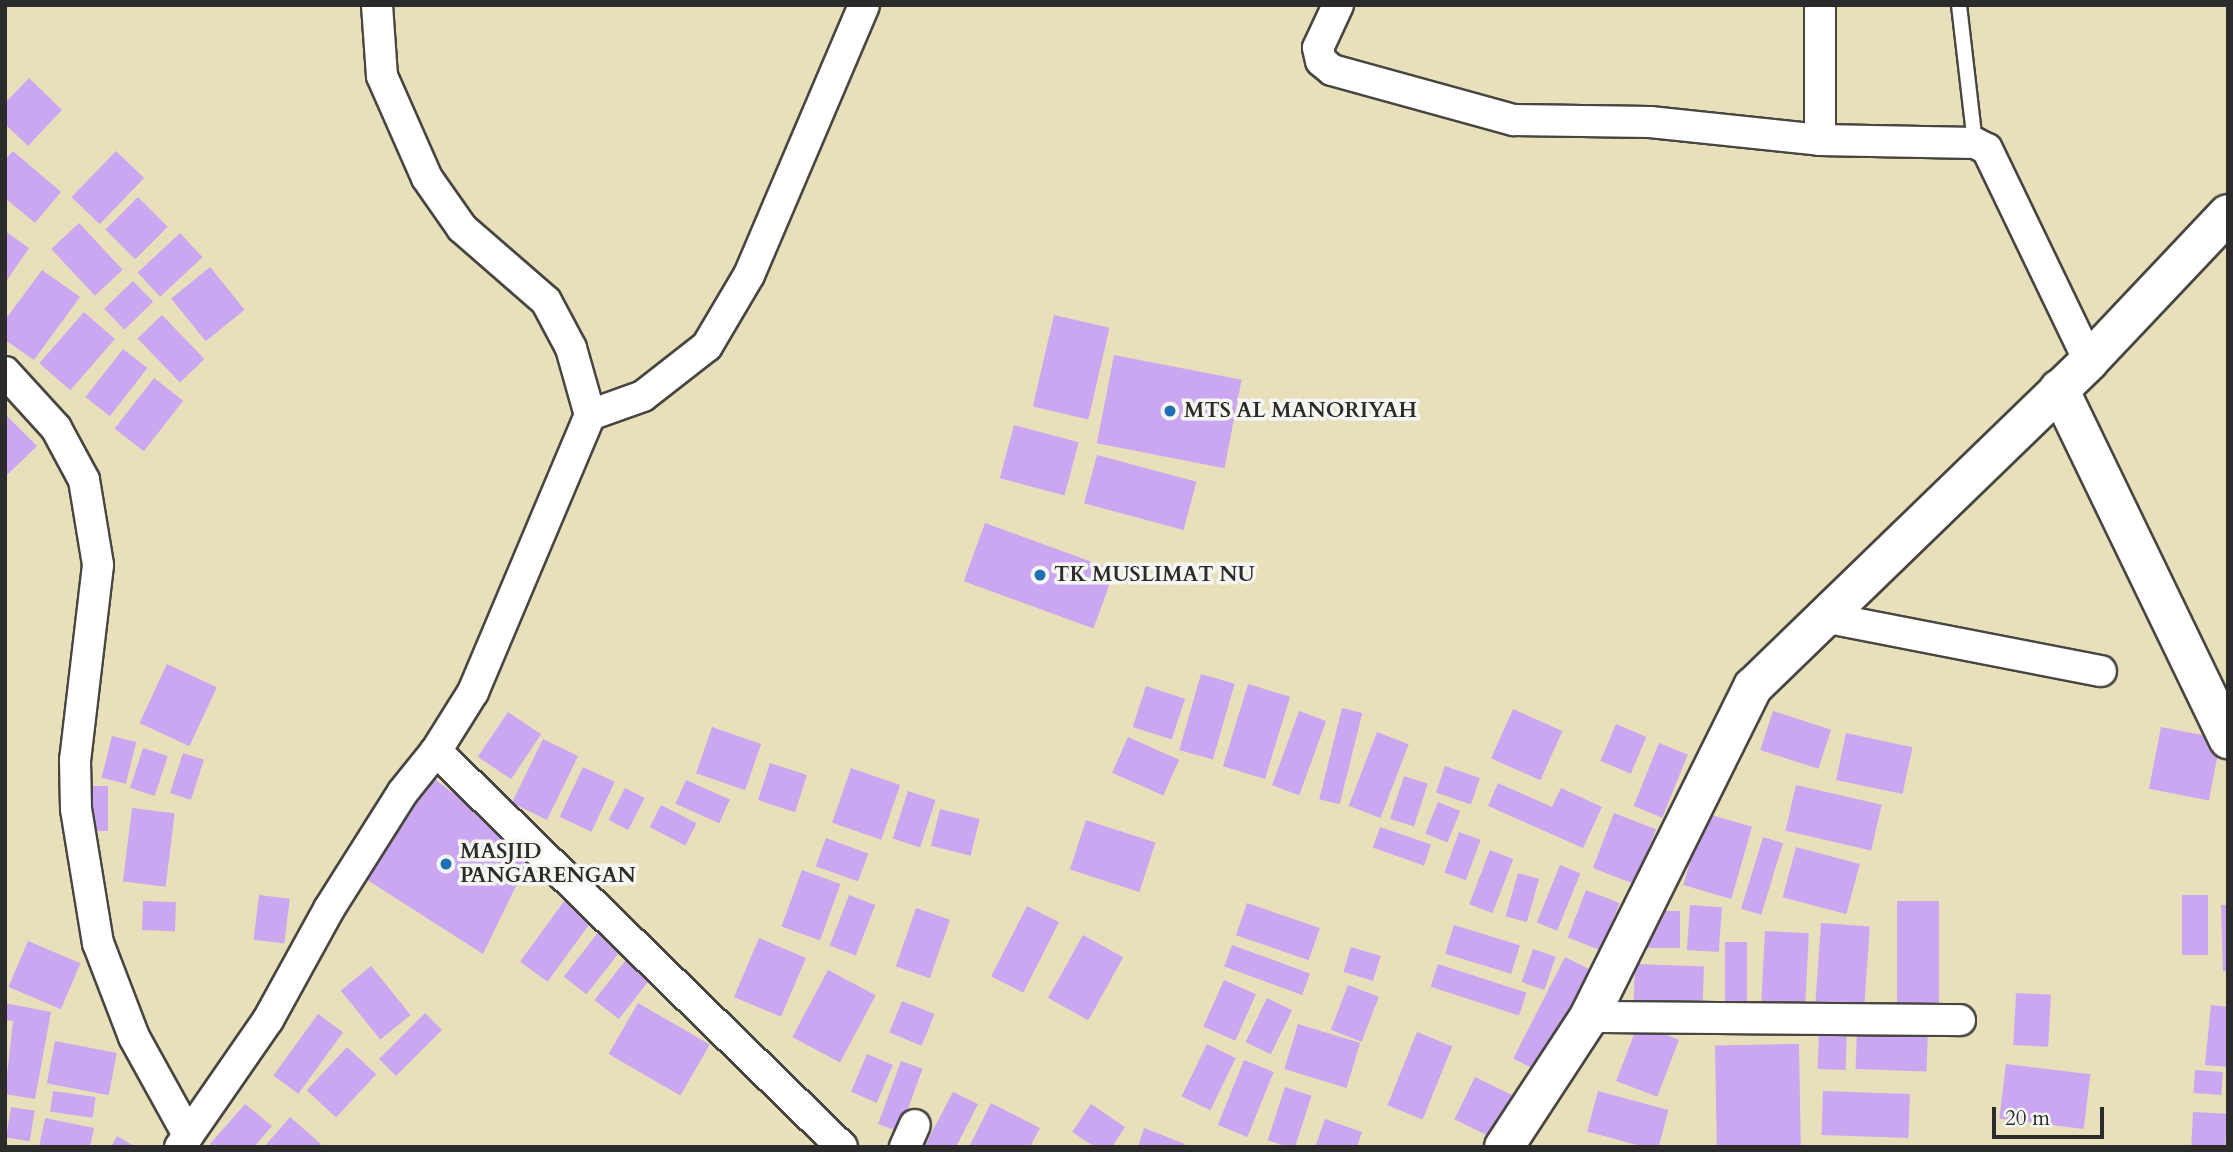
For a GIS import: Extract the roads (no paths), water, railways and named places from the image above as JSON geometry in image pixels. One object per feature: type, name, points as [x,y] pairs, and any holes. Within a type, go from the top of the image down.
[{"type":"street","points":[[5,372],[56,428],[84,480],[98,565],[75,760],[76,809],[98,943],[134,1037],[184,1141],[268,1020],[329,909],[402,792],[436,751],[473,692],[590,415],[571,348],[545,301],[462,228],[427,178],[382,76],[377,5]]},
{"type":"street","points":[[590,415],[643,396],[707,346],[749,275],[864,5]]},
{"type":"street","points":[[1338,5],[1318,48],[1321,61],[1332,71],[1514,120],[1650,122],[1820,140],[1975,143],[1987,149],[2089,361]]},
{"type":"street","points":[[1820,5],[1820,140]]},
{"type":"street","points":[[1504,1147],[1589,1017],[1753,687],[1828,618],[2089,361],[2228,214]]},
{"type":"street","points":[[2059,389],[2228,739]]},
{"type":"street","points":[[1828,618],[2101,671]]},
{"type":"street","points":[[436,751],[842,1147]]},
{"type":"street","points":[[1589,1017],[1960,1020]]},
{"type":"lane","points":[[1959,5],[1975,143]]},
{"type":"place","name":"MTS AL MANORIYAH","points":[[1170,411]]},
{"type":"place","name":"TK MUSLIMAT NU","points":[[1040,575]]},
{"type":"place","name":"MASJID PANGARENGAN","points":[[446,864]]}]
